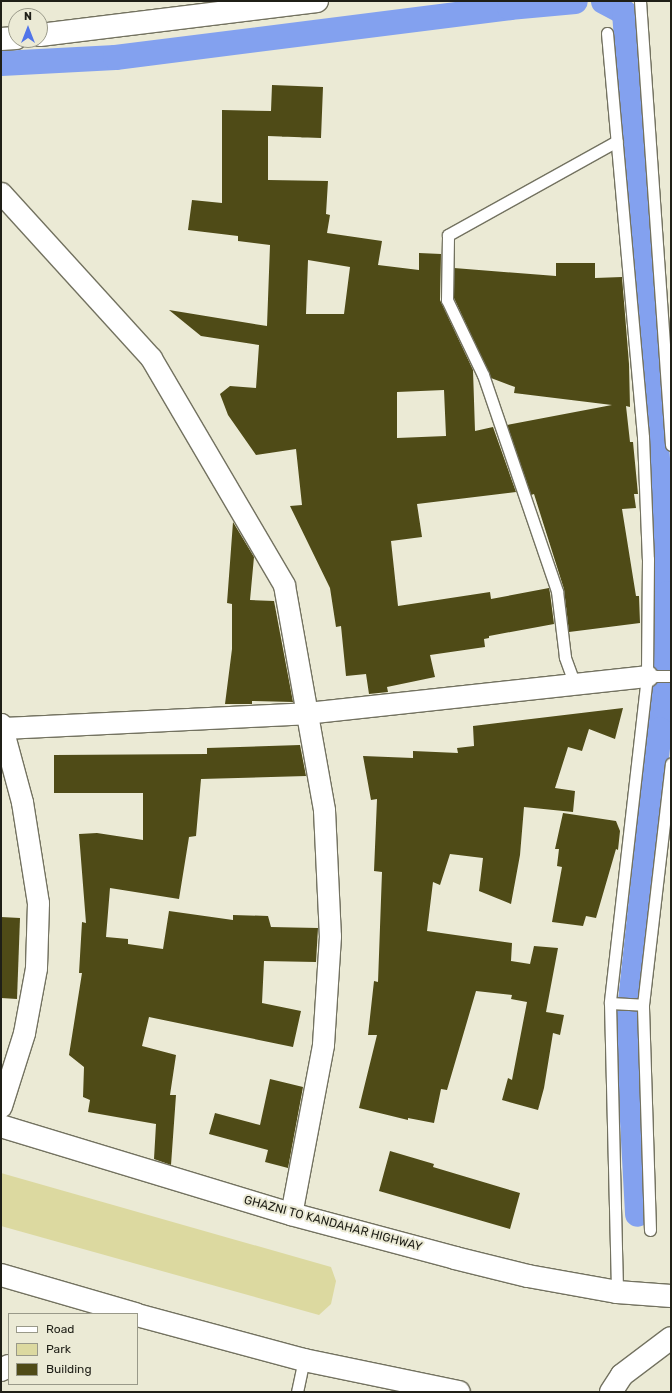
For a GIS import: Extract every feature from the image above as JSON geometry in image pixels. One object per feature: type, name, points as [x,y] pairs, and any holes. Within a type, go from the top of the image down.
[{"type":"main road","points":[[48,34],[317,1]]},
{"type":"main road","name":"GHAZNI TO KANDAHAR HIGHWAY","points":[[1,1126],[291,1214],[528,1276],[617,1292],[671,1296]]},
{"type":"main road","points":[[1,1275],[128,1313]]},
{"type":"main road","points":[[138,1316],[304,1360],[459,1392]]},
{"type":"main road","points":[[610,1392],[622,1375],[671,1338]]},
{"type":"street","points":[[1,193],[151,358],[284,585],[324,810],[330,936],[323,1045],[291,1214]]},
{"type":"street","points":[[1,1106],[24,1033],[36,968],[38,902],[22,802],[2,726],[306,712],[650,676]]},
{"type":"lane","points":[[640,1],[671,445]]},
{"type":"lane","points":[[607,33],[643,436],[648,559],[650,676],[610,1003],[617,1292]]},
{"type":"lane","points":[[574,685],[565,657],[557,591],[483,375],[447,300],[448,235],[617,141]]},
{"type":"lane","points":[[650,676],[671,676]]},
{"type":"lane","points":[[650,1230],[643,1005],[671,764]]},
{"type":"lane","points":[[610,1003],[643,1005]]},
{"type":"lane","points":[[297,1392],[304,1360]]},
{"type":"green space","points":[[1,1173],[331,1267],[336,1281],[331,1304],[319,1315],[1,1226]]},
{"type":"building","points":[[272,85],[323,87],[321,138],[268,136],[268,180],[328,181],[326,214],[330,215],[327,233],[382,241],[378,265],[419,270],[419,253],[441,254],[440,300],[473,370],[475,431],[493,427],[516,492],[417,504],[422,537],[391,541],[398,606],[490,592],[491,599],[549,588],[554,624],[489,636],[489,638],[484,639],[485,647],[430,655],[435,677],[387,687],[388,692],[369,694],[366,674],[346,676],[341,626],[336,627],[330,588],[290,506],[302,505],[296,449],[256,455],[228,415],[220,394],[230,386],[256,388],[259,345],[201,336],[169,310],[267,326],[270,245],[238,241],[238,236],[188,230],[192,200],[222,203],[222,110],[271,111]],"holes":[[[308,260],[350,267],[344,314],[306,314]],[[444,390],[446,436],[397,438],[397,392]]]},
{"type":"building","points":[[556,263],[595,263],[595,278],[622,277],[629,364],[630,407],[626,406],[630,442],[633,442],[638,494],[634,494],[636,508],[622,509],[636,596],[639,596],[640,623],[569,632],[564,589],[534,494],[531,495],[507,425],[612,405],[514,393],[515,387],[491,378],[454,298],[454,268],[556,276]]},
{"type":"building","points":[[233,522],[254,557],[250,600],[274,601],[293,702],[252,701],[252,704],[225,704],[232,649],[232,604],[227,603]]},
{"type":"building","points":[[623,708],[615,739],[589,729],[582,751],[568,747],[555,788],[575,791],[573,812],[524,807],[520,855],[511,904],[479,891],[483,858],[450,854],[440,885],[433,882],[427,931],[512,943],[511,961],[530,964],[534,946],[558,948],[546,1012],[564,1015],[560,1035],[553,1033],[544,1088],[538,1110],[502,1100],[508,1078],[512,1080],[527,1002],[511,999],[512,995],[476,991],[447,1090],[441,1089],[434,1123],[408,1118],[408,1120],[359,1108],[377,1035],[368,1035],[374,981],[378,982],[382,872],[374,871],[377,799],[371,800],[363,756],[413,758],[413,751],[458,753],[457,748],[474,746],[473,726]]},
{"type":"building","points":[[300,745],[306,776],[201,779],[196,836],[189,837],[179,899],[110,888],[106,937],[128,939],[128,944],[163,949],[169,911],[233,920],[233,915],[268,916],[271,927],[318,928],[316,962],[264,961],[262,1003],[301,1011],[293,1047],[149,1017],[142,1046],[176,1055],[170,1095],[176,1095],[171,1165],[154,1159],[156,1124],[88,1112],[90,1100],[83,1097],[84,1067],[69,1055],[82,973],[79,973],[82,922],[86,923],[79,834],[97,833],[143,840],[143,793],[54,793],[54,755],[207,754],[207,748]]},
{"type":"building","points":[[563,813],[616,821],[620,831],[618,850],[616,849],[596,918],[586,916],[583,926],[552,922],[562,867],[557,866],[559,849],[555,849]]},
{"type":"building","points":[[1,917],[20,918],[17,999],[1,998]]},
{"type":"building","points":[[270,1079],[303,1087],[288,1168],[265,1162],[268,1150],[209,1134],[215,1113],[260,1125]]},
{"type":"building","points":[[390,1151],[434,1164],[433,1167],[520,1193],[510,1229],[379,1191]]},
{"type":"waterway","points":[[1,63],[115,57],[509,7],[575,1]]},
{"type":"waterway","points":[[603,1],[624,12],[667,593],[659,729],[627,1028],[637,1214]]}]
